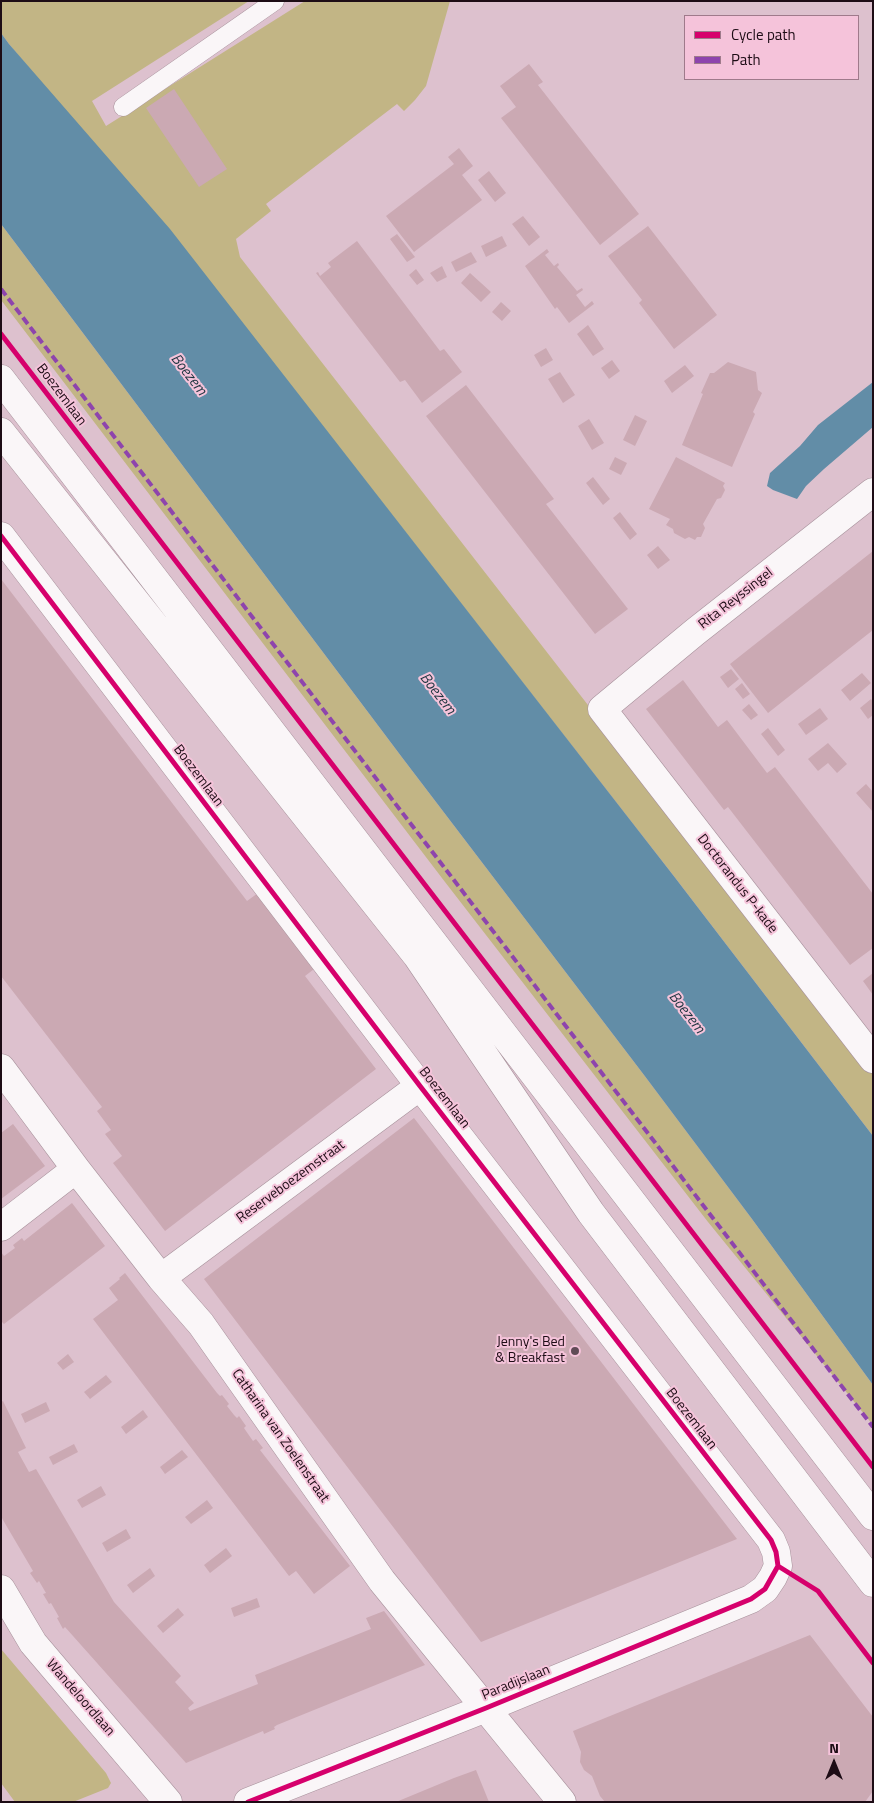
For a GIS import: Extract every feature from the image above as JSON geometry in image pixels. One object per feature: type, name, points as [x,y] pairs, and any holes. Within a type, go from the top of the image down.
[{"type":"street","points":[[1,379],[873,1516]]},
{"type":"street","points":[[1,432],[417,956],[590,1212],[873,1583]]},
{"type":"street","name":"Rita Reyssingel","points":[[602,709],[695,632],[873,492]]},
{"type":"street","name":"Boezemlaan","points":[[1,536],[420,1086],[771,1540],[776,1552],[778,1566]]},
{"type":"street","name":"Doctorandus P-kade","points":[[602,709],[873,1059]]},
{"type":"street","name":"Catharina van Zoelenstraat","points":[[1,1068],[76,1169],[161,1278],[201,1324],[382,1581],[562,1802]]},
{"type":"street","name":"Reserveboezemstraat","points":[[161,1278],[420,1086]]},
{"type":"street","points":[[1,1227],[76,1169]]},
{"type":"street","name":"Paradijslaan","points":[[248,1802],[486,1708],[751,1599],[765,1589],[778,1566]]},
{"type":"street","name":"Wandeloordlaan","points":[[1,1589],[33,1644],[168,1802]]},
{"type":"lane","points":[[123,107],[275,1]]},
{"type":"shaded area","points":[[1,1],[249,1],[92,101],[106,126],[305,1],[450,1],[426,86],[415,100],[404,111],[397,104],[266,204],[271,211],[236,239],[240,257],[873,1072],[873,1136],[673,875],[273,363],[9,44],[1,33]]},
{"type":"shaded area","points":[[1,224],[404,760],[644,1075],[873,1385],[873,1425],[708,1222],[445,882],[1,300]]},
{"type":"shaded area","points":[[1,1649],[106,1773],[111,1783],[108,1788],[73,1802],[15,1802],[1,1783]]},
{"type":"water","name":"Boezem","points":[[1,33],[170,229],[673,875],[873,1136],[873,1385],[644,1075],[404,760],[1,224]]},
{"type":"water","points":[[873,382],[873,427],[806,486],[797,499],[767,486],[770,473],[800,446],[818,425]]},
{"type":"building","points":[[529,64],[543,82],[538,85],[639,214],[600,245],[501,118],[516,107],[500,86]]},
{"type":"building","points":[[174,89],[227,169],[199,187],[146,108]]},
{"type":"building","points":[[459,148],[473,166],[462,175],[482,200],[414,252],[386,216],[454,164],[448,157]]},
{"type":"building","points":[[489,171],[506,193],[495,202],[478,180]]},
{"type":"building","points":[[523,216],[540,237],[529,246],[512,224]]},
{"type":"building","points":[[648,226],[717,315],[674,349],[639,303],[642,300],[608,256]]},
{"type":"building","points":[[397,234],[415,257],[407,262],[390,239]]},
{"type":"building","points":[[502,236],[507,246],[486,257],[481,246]]},
{"type":"building","points":[[357,241],[440,351],[444,349],[462,372],[422,403],[405,380],[400,382],[316,273],[318,272],[320,276],[331,267],[328,263]]},
{"type":"building","points":[[547,249],[549,252],[545,255],[554,266],[558,263],[557,267],[577,291],[582,288],[583,290],[576,295],[585,307],[592,301],[594,304],[569,323],[557,307],[555,309],[525,266]]},
{"type":"building","points":[[471,252],[477,262],[456,272],[451,262]]},
{"type":"building","points":[[442,266],[447,277],[437,282],[430,273]]},
{"type":"building","points":[[416,269],[424,280],[417,285],[409,275]]},
{"type":"building","points":[[470,273],[491,292],[481,302],[461,283]]},
{"type":"building","points":[[501,302],[511,311],[502,321],[492,312]]},
{"type":"building","points":[[588,325],[604,349],[593,356],[577,334]]},
{"type":"building","points":[[546,348],[553,360],[541,367],[534,355]]},
{"type":"building","points":[[612,360],[620,371],[609,379],[601,368]]},
{"type":"building","points":[[728,362],[756,372],[758,390],[762,393],[732,467],[682,445],[710,373],[714,373]]},
{"type":"building","points":[[685,365],[694,376],[672,393],[664,381]]},
{"type":"building","points":[[560,372],[575,395],[563,403],[548,379]]},
{"type":"building","points":[[466,385],[554,499],[546,504],[628,609],[595,634],[426,416]]},
{"type":"building","points":[[635,415],[647,421],[635,446],[623,440]]},
{"type":"building","points":[[589,419],[604,443],[592,450],[578,426]]},
{"type":"building","points":[[615,457],[627,463],[621,475],[609,469]]},
{"type":"building","points":[[676,457],[725,483],[723,486],[725,490],[721,498],[717,499],[703,524],[705,528],[701,537],[697,537],[695,540],[689,537],[685,539],[674,533],[673,529],[666,525],[670,519],[649,509]]},
{"type":"building","points":[[593,477],[610,499],[603,505],[586,483]]},
{"type":"building","points":[[620,512],[637,534],[630,540],[613,518]]},
{"type":"building","points":[[658,546],[670,560],[658,569],[647,555]]},
{"type":"building","points":[[873,551],[873,630],[768,713],[730,664]]},
{"type":"building","points":[[1,579],[247,901],[265,888],[322,963],[305,976],[376,1069],[165,1231],[113,1163],[122,1156],[105,1134],[111,1130],[97,1111],[102,1107],[1,976]]},
{"type":"building","points":[[731,669],[739,679],[728,688],[720,677]]},
{"type":"building","points":[[862,673],[871,683],[850,701],[841,690]]},
{"type":"building","points":[[683,680],[718,727],[727,720],[767,773],[775,767],[873,894],[873,948],[850,965],[728,807],[724,810],[646,709]]},
{"type":"building","points":[[742,683],[750,694],[743,699],[735,689]]},
{"type":"building","points":[[871,699],[873,702],[873,715],[868,719],[860,708]]},
{"type":"building","points":[[749,704],[758,715],[751,720],[742,710]]},
{"type":"building","points":[[820,708],[828,719],[806,735],[798,724]]},
{"type":"building","points":[[768,728],[785,750],[778,756],[761,734]]},
{"type":"building","points":[[828,743],[847,764],[837,773],[828,763],[818,771],[808,759]]},
{"type":"building","points":[[866,784],[873,792],[873,812],[856,793]]},
{"type":"building","points":[[873,973],[873,995],[863,981]]},
{"type":"building","points":[[414,1118],[737,1539],[481,1642],[204,1279]]},
{"type":"building","points":[[13,1124],[45,1166],[1,1199],[1,1133]]},
{"type":"building","points":[[72,1203],[105,1246],[4,1324],[1,1321],[1,1252],[4,1256],[15,1248],[13,1245],[22,1238],[24,1241]]},
{"type":"building","points":[[125,1273],[217,1393],[220,1396],[222,1395],[229,1404],[227,1406],[234,1415],[237,1418],[239,1416],[246,1426],[244,1428],[253,1441],[256,1439],[263,1448],[260,1450],[350,1566],[314,1594],[296,1571],[289,1576],[93,1319],[118,1300],[109,1288]]},
{"type":"building","points":[[68,1354],[74,1362],[63,1370],[57,1363]]},
{"type":"building","points":[[106,1375],[112,1382],[90,1399],[84,1392]]},
{"type":"building","points":[[3,1401],[26,1448],[18,1452],[29,1472],[36,1469],[114,1602],[181,1676],[175,1682],[194,1703],[188,1708],[190,1711],[258,1684],[255,1675],[371,1629],[366,1618],[384,1611],[425,1665],[277,1725],[274,1727],[275,1729],[264,1734],[263,1731],[186,1763],[65,1627],[63,1629],[51,1603],[49,1604],[43,1594],[46,1593],[39,1581],[37,1583],[30,1573],[33,1571],[3,1520],[1,1516],[1,1402]]},
{"type":"building","points":[[46,1402],[50,1411],[25,1423],[21,1414]]},
{"type":"building","points":[[143,1410],[148,1417],[126,1434],[121,1427]]},
{"type":"building","points":[[74,1444],[78,1452],[53,1465],[49,1457]]},
{"type":"building","points":[[182,1450],[188,1457],[165,1474],[160,1467]]},
{"type":"building","points":[[101,1486],[106,1495],[82,1508],[77,1500]]},
{"type":"building","points":[[207,1500],[213,1508],[191,1524],[185,1517]]},
{"type":"building","points":[[126,1529],[131,1538],[107,1552],[102,1543]]},
{"type":"building","points":[[226,1548],[232,1556],[210,1573],[204,1565]]},
{"type":"building","points":[[150,1568],[155,1576],[133,1593],[127,1585]]},
{"type":"building","points":[[257,1598],[260,1607],[234,1617],[231,1608]]},
{"type":"building","points":[[178,1608],[184,1615],[163,1633],[157,1626]]},
{"type":"building","points":[[810,1635],[873,1717],[873,1791],[865,1802],[605,1802],[600,1796],[592,1776],[584,1770],[580,1762],[581,1752],[573,1731]]},
{"type":"building","points":[[476,1770],[489,1802],[396,1802],[454,1778]]},
{"type":"marked path","points":[[1,289],[873,1427]]},
{"type":"cycle path","points":[[1,334],[873,1467]]},
{"type":"cycle path","points":[[1,536],[420,1086],[771,1540],[776,1552],[778,1566]]},
{"type":"cycle path","points":[[778,1566],[818,1591],[873,1663]]},
{"type":"cycle path","points":[[248,1802],[486,1708],[751,1599],[765,1589],[778,1566]]},
{"type":"place","name":"Jenny's Bed & Breakfast","points":[[575,1351]]}]
